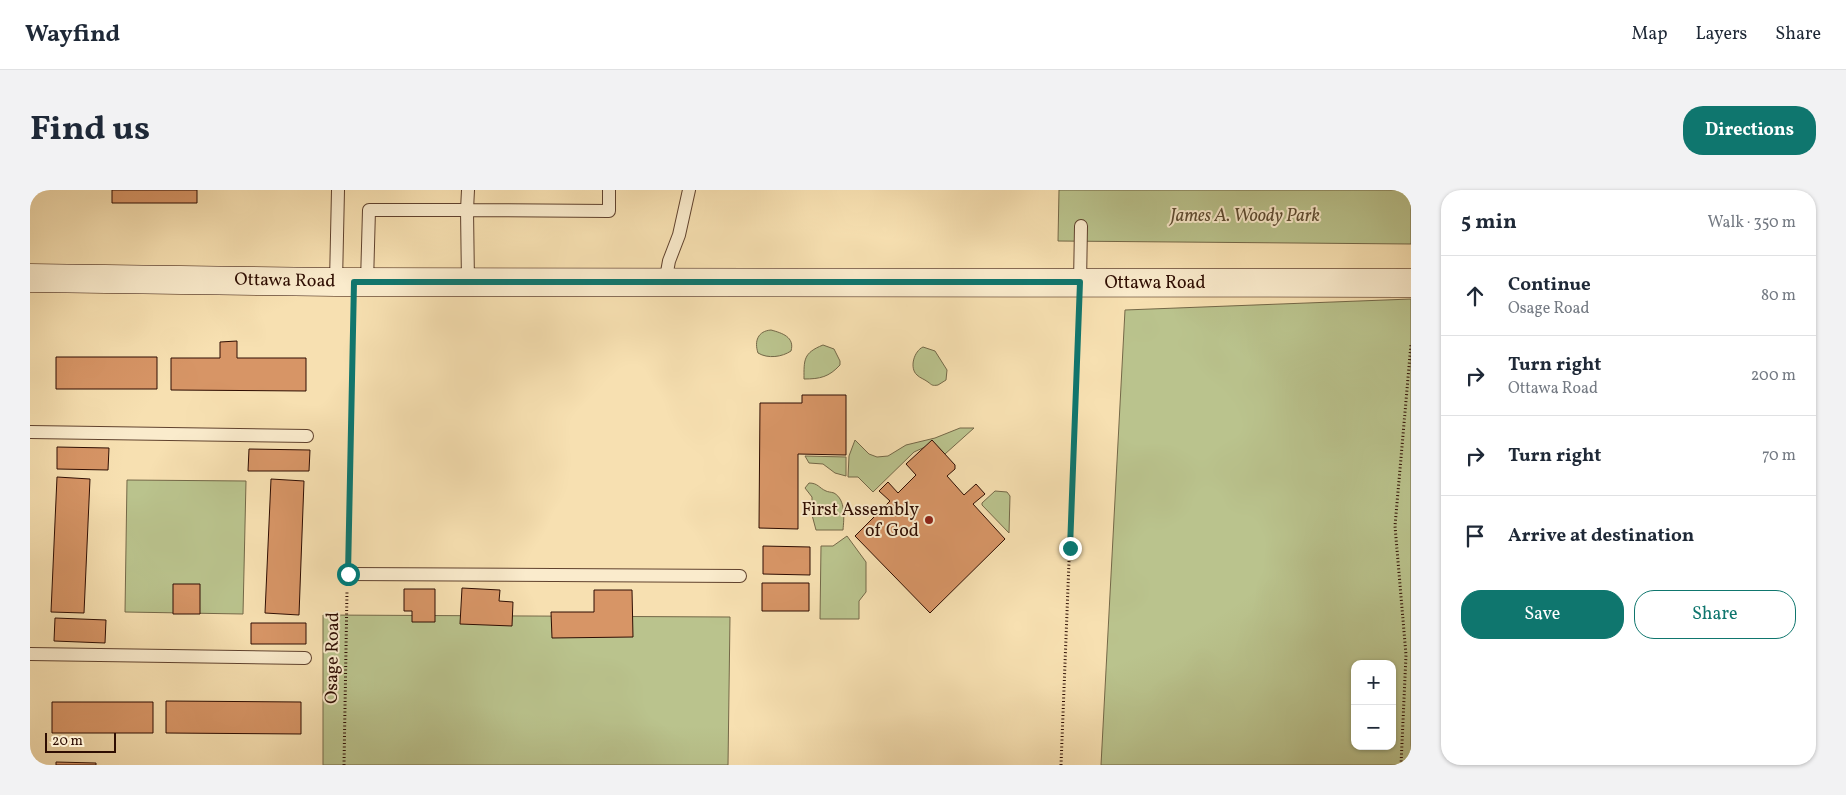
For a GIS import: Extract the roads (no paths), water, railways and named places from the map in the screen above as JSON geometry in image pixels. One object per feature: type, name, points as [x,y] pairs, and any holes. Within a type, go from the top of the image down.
[{"type":"street","name":"Ottawa Road","points":[[30,278],[352,282],[1411,283]]},
{"type":"lane","points":[[338,190],[352,282]]},
{"type":"lane","points":[[468,190],[468,282]]},
{"type":"lane","points":[[352,282],[369,210],[609,211],[609,190]]},
{"type":"lane","points":[[665,283],[669,261],[680,235],[689,190]]},
{"type":"lane","points":[[1080,282],[1081,226]]},
{"type":"lane","points":[[30,432],[307,436]]},
{"type":"lane","points":[[348,574],[740,576]]},
{"type":"lane","points":[[30,654],[306,658]]},
{"type":"place","name":"First Assembly of God","points":[[929,520]]},
{"type":"park label","name":"James A. Woody Park","points":[[1245,216]]}]
